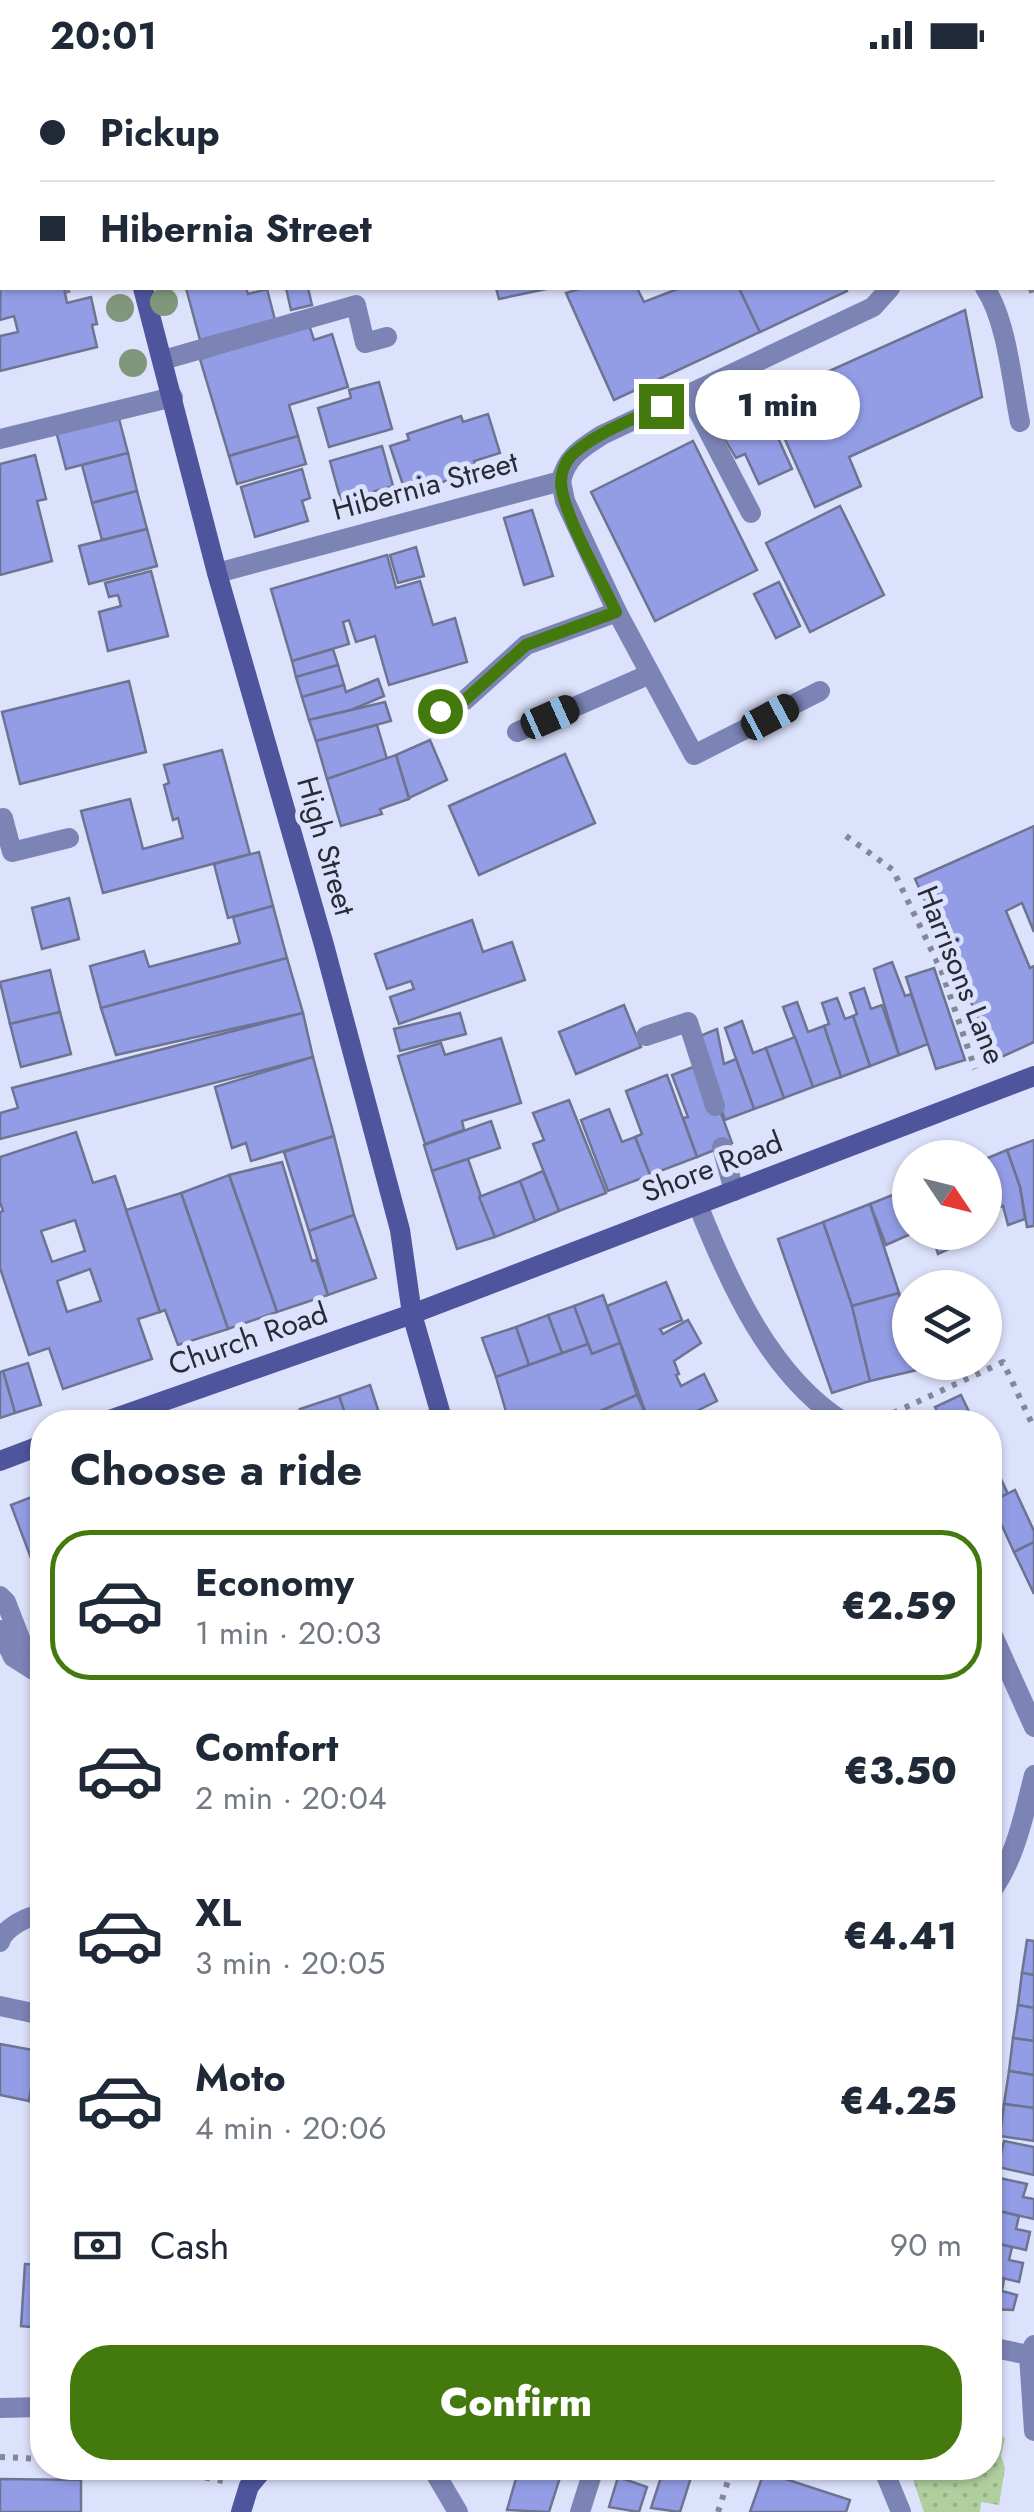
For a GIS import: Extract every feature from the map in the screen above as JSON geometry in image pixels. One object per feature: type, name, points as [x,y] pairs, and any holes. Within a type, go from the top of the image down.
[{"type":"main road","name":"High Street","points":[[144,290],[217,574],[396,1213],[412,1314],[440,1410]]},
{"type":"main road","name":"Shore Road","points":[[412,1314],[1034,1076]]},
{"type":"main road","name":"Church Road","points":[[138,1410],[412,1314]]},
{"type":"main road","points":[[0,1460],[30,1449]]},
{"type":"main road","points":[[241,2512],[253,2480]]},
{"type":"street","name":"Hibernia Street","points":[[217,574],[561,480],[565,464],[574,453],[602,435],[873,307],[888,290]]},
{"type":"street","points":[[986,290],[1005,348],[1020,422]]},
{"type":"street","points":[[162,360],[356,305],[365,343],[388,338]]},
{"type":"street","points":[[689,394],[750,513]]},
{"type":"street","points":[[0,439],[173,397]]},
{"type":"street","points":[[561,480],[565,501],[616,612],[694,755],[820,692]]},
{"type":"street","points":[[440,711],[465,700],[526,645],[616,612]]},
{"type":"street","points":[[518,732],[650,674]]},
{"type":"street","points":[[0,819],[3,818],[12,852],[69,838]]},
{"type":"street","points":[[646,1036],[688,1022],[714,1106]]},
{"type":"street","points":[[722,1147],[734,1191]]},
{"type":"street","points":[[698,1205],[750,1315],[807,1396],[825,1410]]},
{"type":"street","points":[[0,1596],[6,1602],[30,1663]]},
{"type":"street","points":[[0,1630],[13,1658],[30,1667]]},
{"type":"street","points":[[1002,1656],[1034,1727]]},
{"type":"street","points":[[1002,1872],[1020,1828],[1034,1776]]},
{"type":"street","points":[[0,1942],[2,1935],[30,1916]]},
{"type":"street","points":[[0,2006],[30,2012]]},
{"type":"street","points":[[1002,2347],[1031,2350],[1034,2432]]},
{"type":"street","points":[[0,2408],[30,2407]]},
{"type":"street","points":[[439,2480],[458,2512]]},
{"type":"street","points":[[580,2512],[590,2480]]},
{"type":"street","points":[[888,2480],[901,2512]]},
{"type":"path","points":[[64,291],[68,290]]},
{"type":"path","name":"Harrisons Lane","points":[[846,836],[893,870],[942,972],[984,1095]]},
{"type":"path","points":[[900,1410],[1003,1362],[1034,1428]]},
{"type":"path","points":[[0,2457],[30,2458]]},
{"type":"path","points":[[217,2480],[248,2486]]},
{"type":"path","points":[[718,2512],[728,2480]]},
{"type":"green space","points":[[1002,2458],[1005,2468],[999,2505],[981,2502],[980,2512],[924,2512],[913,2480],[1002,2480]]},
{"type":"building","points":[[0,290],[64,290],[67,303],[91,297],[97,347],[0,371],[0,336],[18,332],[14,316],[0,320]]},
{"type":"building","points":[[187,290],[247,290],[248,294],[267,290],[275,320],[200,340]]},
{"type":"building","points":[[286,290],[308,290],[312,305],[291,310]]},
{"type":"building","points":[[497,290],[542,290],[499,299]]},
{"type":"building","points":[[638,290],[644,302],[675,290],[740,290],[760,332],[614,400],[566,293]]},
{"type":"building","points":[[740,290],[847,290],[847,291],[760,332]]},
{"type":"building","points":[[965,310],[982,397],[849,457],[861,486],[815,507],[767,399]]},
{"type":"building","points":[[309,325],[314,340],[332,334],[348,387],[289,405],[298,436],[229,456],[200,359]]},
{"type":"building","points":[[379,382],[392,429],[329,447],[318,408],[351,398],[349,390]]},
{"type":"building","points":[[764,407],[792,469],[759,484],[745,454],[736,458],[718,428]]},
{"type":"building","points":[[488,414],[500,453],[474,461],[477,471],[406,494],[390,446],[409,440],[407,434],[461,416],[463,422]]},
{"type":"building","points":[[118,415],[128,453],[66,469],[56,431]]},
{"type":"building","points":[[298,436],[306,464],[237,484],[229,456]]},
{"type":"building","points":[[693,441],[757,570],[655,621],[591,492]]},
{"type":"building","points":[[382,446],[393,486],[341,501],[330,461]]},
{"type":"building","points":[[128,453],[137,491],[92,503],[82,465]]},
{"type":"building","points":[[35,455],[46,499],[37,501],[52,561],[0,575],[0,464]]},
{"type":"building","points":[[302,469],[310,498],[302,501],[308,521],[255,537],[241,487]]},
{"type":"building","points":[[137,491],[147,529],[102,540],[92,503]]},
{"type":"building","points":[[840,506],[884,595],[810,632],[766,543]]},
{"type":"building","points":[[532,510],[553,576],[524,585],[504,518]]},
{"type":"building","points":[[147,529],[157,566],[89,584],[79,546]]},
{"type":"building","points":[[416,547],[424,576],[398,583],[390,555]]},
{"type":"building","points":[[387,555],[396,588],[420,581],[433,625],[455,618],[467,662],[389,685],[375,636],[356,642],[349,620],[343,622],[349,644],[292,661],[271,589]]},
{"type":"building","points":[[151,571],[168,636],[108,651],[99,612],[121,606],[118,595],[109,597],[105,583]]},
{"type":"building","points":[[779,582],[800,626],[776,638],[754,594]]},
{"type":"building","points":[[333,649],[338,665],[296,677],[292,661]]},
{"type":"building","points":[[338,665],[344,685],[302,697],[296,677]]},
{"type":"building","points":[[378,679],[384,696],[351,710],[309,720],[302,697],[344,685],[346,692]]},
{"type":"building","points":[[129,681],[146,752],[20,784],[2,712]]},
{"type":"building","points":[[385,702],[391,721],[316,741],[309,720]]},
{"type":"building","points":[[377,725],[387,759],[327,779],[316,741]]},
{"type":"building","points":[[430,740],[447,780],[409,798],[396,755]]},
{"type":"building","points":[[222,750],[250,854],[103,893],[81,811],[130,799],[143,849],[183,838],[178,818],[173,820],[164,785],[169,783],[164,765]]},
{"type":"building","points":[[565,754],[595,823],[479,875],[449,806]]},
{"type":"building","points":[[396,755],[409,799],[380,809],[382,814],[341,826],[327,779]]},
{"type":"building","points":[[1034,826],[1034,932],[1022,903],[1006,911],[1030,968],[1034,966],[1034,1042],[997,1059],[915,879]]},
{"type":"building","points":[[259,852],[273,906],[228,918],[214,864]]},
{"type":"building","points":[[69,898],[79,939],[42,949],[32,908]]},
{"type":"building","points":[[273,906],[287,958],[101,1008],[90,966],[144,951],[149,967],[240,943],[233,917]]},
{"type":"building","points":[[472,920],[483,952],[512,942],[525,980],[399,1024],[390,997],[414,989],[411,981],[387,989],[375,954]]},
{"type":"building","points":[[287,958],[303,1013],[116,1055],[101,1008]]},
{"type":"building","points":[[892,962],[905,996],[911,994],[928,1044],[899,1055],[874,969]]},
{"type":"building","points":[[934,968],[965,1060],[936,1069],[906,977]]},
{"type":"building","points":[[50,970],[60,1012],[10,1024],[0,982]]},
{"type":"building","points":[[864,988],[871,1009],[882,1005],[899,1055],[870,1066],[853,1016],[857,1014],[850,993]]},
{"type":"building","points":[[837,998],[845,1019],[853,1016],[870,1066],[841,1077],[824,1026],[829,1024],[822,1003]]},
{"type":"building","points":[[797,1002],[808,1032],[824,1026],[841,1077],[813,1087],[783,1007]]},
{"type":"building","points":[[624,1005],[641,1047],[576,1074],[559,1032]]},
{"type":"building","points":[[60,1012],[71,1054],[21,1067],[10,1024]]},
{"type":"building","points":[[303,1013],[313,1057],[0,1139],[0,1113],[18,1108],[12,1088]]},
{"type":"building","points":[[460,1013],[466,1034],[400,1051],[394,1029]]},
{"type":"building","points":[[742,1021],[753,1053],[766,1048],[784,1098],[754,1109],[725,1028]]},
{"type":"building","points":[[717,1029],[724,1064],[736,1059],[754,1109],[725,1120],[700,1036]]},
{"type":"building","points":[[795,1037],[813,1087],[784,1098],[766,1048]]},
{"type":"building","points":[[501,1038],[521,1103],[462,1121],[464,1130],[425,1144],[398,1056],[441,1043],[445,1055]]},
{"type":"building","points":[[313,1057],[334,1136],[251,1161],[246,1143],[232,1148],[215,1087]]},
{"type":"building","points":[[693,1067],[718,1105],[732,1143],[697,1157],[683,1118],[688,1117],[672,1075]]},
{"type":"building","points":[[667,1075],[697,1157],[650,1175],[635,1137],[642,1134],[626,1091]]},
{"type":"building","points":[[569,1100],[606,1193],[559,1211],[533,1144],[544,1140],[533,1113]]},
{"type":"building","points":[[609,1109],[622,1142],[635,1137],[650,1175],[608,1191],[581,1120]]},
{"type":"building","points":[[491,1121],[500,1148],[432,1171],[424,1145]]},
{"type":"building","points":[[76,1132],[93,1183],[115,1176],[160,1312],[138,1319],[152,1359],[63,1389],[49,1348],[29,1355],[0,1268],[0,1157]],"holes":[[[75,1220],[85,1251],[52,1262],[41,1231]],[[90,1269],[101,1301],[67,1312],[57,1281]]]},
{"type":"building","points":[[334,1136],[354,1215],[309,1231],[284,1152]]},
{"type":"building","points":[[1034,1140],[1034,1226],[1027,1227],[1020,1187],[1007,1150]]},
{"type":"building","points":[[1007,1150],[1020,1187],[1025,1219],[1008,1225],[1002,1206],[1002,1152]]},
{"type":"building","points":[[468,1159],[495,1237],[457,1249],[432,1171]]},
{"type":"building","points":[[282,1162],[312,1261],[316,1260],[328,1295],[277,1312],[229,1175]]},
{"type":"building","points":[[543,1171],[559,1211],[535,1221],[520,1181]]},
{"type":"building","points":[[229,1175],[277,1312],[228,1329],[181,1193]]},
{"type":"building","points":[[520,1181],[535,1221],[495,1237],[479,1197]]},
{"type":"building","points":[[181,1193],[228,1329],[178,1345],[165,1310],[160,1312],[126,1210]]},
{"type":"building","points":[[892,1195],[892,1242],[886,1245],[870,1204]]},
{"type":"building","points":[[870,1204],[892,1272],[892,1295],[852,1306],[823,1222]]},
{"type":"building","points":[[354,1215],[376,1278],[328,1295],[309,1231]]},
{"type":"building","points":[[823,1222],[852,1306],[870,1381],[832,1393],[778,1239]]},
{"type":"building","points":[[666,1282],[682,1320],[660,1329],[663,1334],[688,1320],[701,1343],[674,1361],[679,1374],[676,1375],[681,1386],[704,1374],[717,1401],[699,1410],[645,1410],[607,1306]]},
{"type":"building","points":[[603,1295],[620,1343],[592,1354],[574,1306]]},
{"type":"building","points":[[892,1295],[892,1376],[870,1381],[852,1306]]},
{"type":"building","points":[[574,1306],[588,1344],[562,1353],[548,1315]]},
{"type":"building","points":[[548,1315],[562,1353],[529,1365],[516,1327]]},
{"type":"building","points":[[516,1327],[529,1365],[496,1377],[482,1338]]},
{"type":"building","points":[[620,1343],[637,1395],[603,1410],[506,1410],[496,1377],[588,1344],[592,1354]]},
{"type":"building","points":[[28,1363],[41,1405],[15,1413],[3,1371]]},
{"type":"building","points":[[3,1371],[15,1413],[0,1418],[0,1372]]},
{"type":"building","points":[[370,1385],[378,1410],[344,1410],[339,1396]]},
{"type":"building","points":[[637,1395],[644,1410],[603,1410]]},
{"type":"building","points":[[961,1395],[968,1410],[937,1410],[935,1407]]},
{"type":"building","points":[[339,1396],[344,1410],[300,1410]]},
{"type":"building","points":[[1015,1490],[1034,1531],[1034,1542],[1014,1552],[1002,1526],[1002,1496]]},
{"type":"building","points":[[30,1498],[30,1555],[11,1505]]},
{"type":"building","points":[[1034,1542],[1034,1594],[1014,1552]]},
{"type":"building","points":[[1027,1940],[1034,1941],[1034,1975],[1022,1973]]},
{"type":"building","points":[[1022,1973],[1034,1975],[1034,2008],[1018,2005]]},
{"type":"building","points":[[1018,2005],[1034,2008],[1034,2041],[1013,2038]]},
{"type":"building","points":[[1013,2038],[1034,2041],[1034,2075],[1009,2071]]},
{"type":"building","points":[[0,2044],[30,2050],[29,2101],[0,2095]]},
{"type":"building","points":[[1009,2071],[1034,2075],[1034,2108],[1004,2104]]},
{"type":"building","points":[[1004,2104],[1034,2108],[1034,2141],[1002,2136]]},
{"type":"building","points":[[1004,2141],[1034,2147],[1034,2175],[1002,2168]]},
{"type":"building","points":[[1002,2179],[1027,2184],[1023,2197],[1034,2199],[1034,2219],[1002,2212]]},
{"type":"building","points":[[1002,2212],[1019,2216],[1016,2229],[1030,2232],[1026,2250],[1002,2245]]},
{"type":"building","points":[[1002,2245],[1012,2247],[1009,2260],[1023,2263],[1019,2282],[1002,2278]]},
{"type":"building","points":[[25,2264],[30,2264],[30,2327],[21,2326]]},
{"type":"building","points":[[1002,2291],[1017,2295],[1013,2310],[1002,2310]]},
{"type":"building","points":[[0,2479],[81,2480],[81,2512],[0,2512]]},
{"type":"building","points":[[516,2480],[559,2480],[549,2512],[507,2510]]},
{"type":"building","points":[[617,2480],[647,2487],[639,2512],[609,2507]]},
{"type":"building","points":[[660,2480],[690,2480],[680,2512],[651,2508]]},
{"type":"building","points":[[761,2480],[789,2480],[850,2500],[846,2512],[750,2512]]},
{"type":"route","points":[[440,711],[465,700],[526,645],[616,612],[565,501],[561,480],[565,464],[574,453],[661,406]]}]
